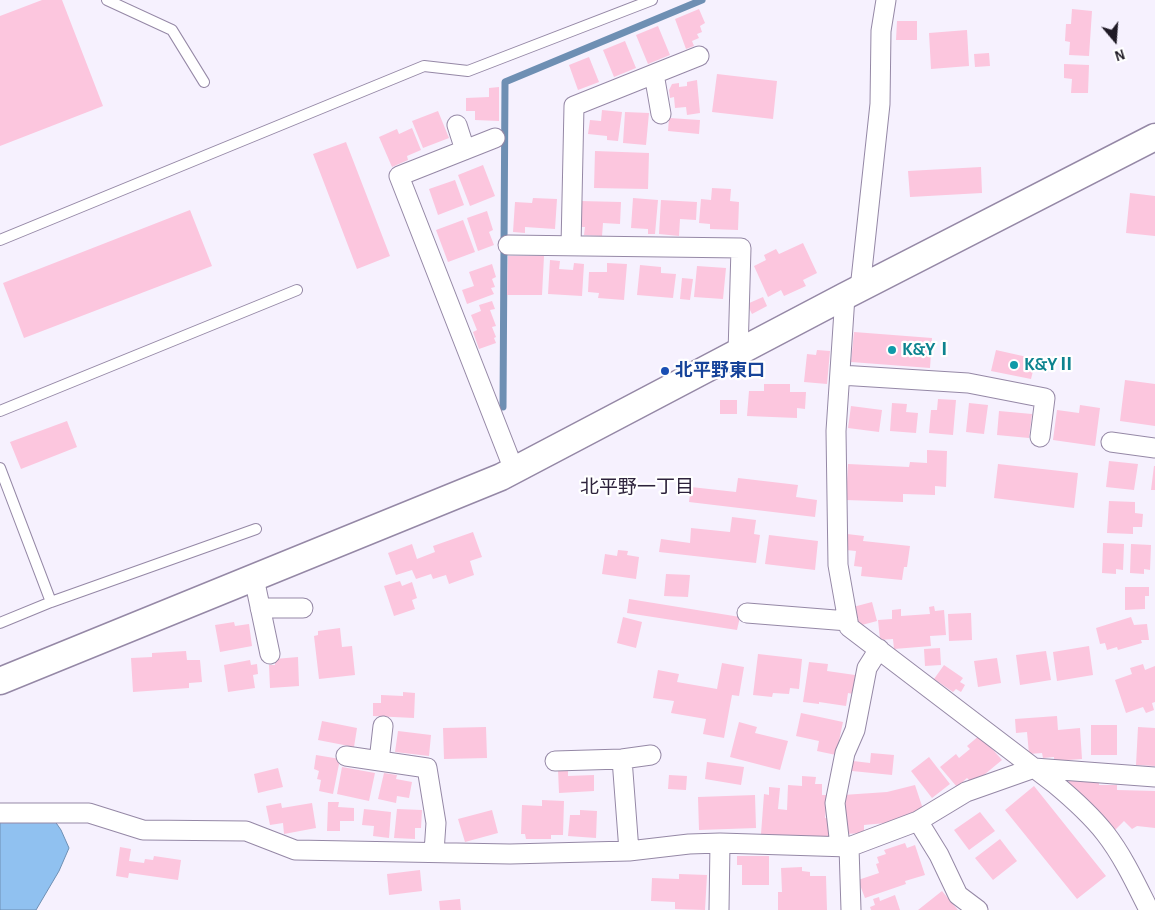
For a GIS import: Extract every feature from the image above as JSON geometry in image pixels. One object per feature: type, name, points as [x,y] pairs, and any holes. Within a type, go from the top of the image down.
[{"type":"street","points":[[886,0],[881,31],[880,104],[840,375],[836,431],[838,565],[849,627],[1034,768],[1084,810],[1106,834],[1132,876],[1149,910]]},
{"type":"street","points":[[571,246],[574,106],[699,56]]},
{"type":"street","points":[[654,74],[661,114]]},
{"type":"street","points":[[457,125],[465,150]]},
{"type":"street","points":[[0,681],[501,477],[852,292],[1155,137]]},
{"type":"street","points":[[495,138],[399,176],[514,470]]},
{"type":"street","points":[[508,246],[741,248],[738,353]]},
{"type":"street","points":[[840,375],[968,383],[1045,398],[1040,437]]},
{"type":"street","points":[[1111,442],[1155,448]]},
{"type":"street","points":[[254,578],[270,654]]},
{"type":"street","points":[[260,608],[303,608]]},
{"type":"street","points":[[747,613],[848,621]]},
{"type":"street","points":[[850,910],[845,847],[835,803],[845,753],[855,730],[867,668],[879,649]]},
{"type":"street","points":[[379,761],[383,726]]},
{"type":"street","points":[[555,762],[622,759],[651,755]]},
{"type":"street","points":[[346,756],[427,768],[436,823],[434,852]]},
{"type":"street","points":[[622,759],[629,851]]},
{"type":"street","points":[[0,813],[89,814],[143,830],[246,831],[295,850],[510,854],[629,851],[690,844],[720,843],[845,847],[918,821],[966,792],[1034,768],[1155,777]]},
{"type":"street","points":[[918,821],[940,855],[958,895],[978,910]]},
{"type":"street","points":[[719,910],[720,843]]},
{"type":"lane","points":[[108,0],[172,30],[204,82]]},
{"type":"lane","points":[[0,240],[424,66],[468,71],[652,0]]},
{"type":"lane","points":[[0,411],[297,290]]},
{"type":"lane","points":[[0,468],[52,602]]},
{"type":"lane","points":[[0,623],[52,602],[256,529]]},
{"type":"water","points":[[50,814],[61,830],[69,848],[59,871],[36,910],[0,910],[0,815]]},
{"type":"building","points":[[42,0],[62,0],[103,106],[0,146],[0,16]]},
{"type":"building","points":[[699,9],[705,23],[700,26],[702,32],[697,34],[699,38],[692,41],[694,46],[686,49],[675,19]]},
{"type":"building","points":[[1072,9],[1092,11],[1089,56],[1069,55],[1070,42],[1065,41],[1066,24],[1071,24]]},
{"type":"building","points":[[897,21],[917,21],[917,40],[896,40]]},
{"type":"building","points":[[658,26],[670,55],[648,64],[636,35]]},
{"type":"building","points":[[967,30],[969,66],[931,69],[929,33]]},
{"type":"building","points":[[625,41],[636,68],[614,77],[603,50]]},
{"type":"building","points":[[989,53],[990,66],[975,67],[974,54]]},
{"type":"building","points":[[589,57],[599,82],[578,90],[569,65]]},
{"type":"building","points":[[1064,64],[1089,65],[1088,93],[1071,93],[1072,79],[1064,78]]},
{"type":"building","points":[[717,74],[777,81],[773,119],[712,112]]},
{"type":"building","points":[[697,80],[700,113],[687,115],[686,107],[675,108],[674,97],[670,98],[669,90],[672,84],[679,83],[679,87],[687,86],[687,82]]},
{"type":"building","points":[[499,87],[499,121],[475,120],[475,111],[466,111],[466,98],[489,97],[489,88]]},
{"type":"building","points":[[602,110],[622,112],[618,141],[607,140],[607,136],[588,134],[590,120],[601,121]]},
{"type":"building","points":[[438,111],[449,138],[423,148],[412,121]]},
{"type":"building","points":[[625,112],[649,113],[646,145],[623,143]]},
{"type":"building","points":[[669,118],[700,120],[699,134],[668,131]]},
{"type":"building","points":[[412,128],[421,150],[407,156],[408,160],[392,167],[379,137],[397,129],[399,134]]},
{"type":"building","points":[[346,142],[390,256],[357,269],[313,154]]},
{"type":"building","points":[[595,151],[649,153],[648,189],[594,188]]},
{"type":"building","points":[[483,165],[495,196],[470,206],[458,175]]},
{"type":"building","points":[[981,167],[982,193],[910,197],[908,171]]},
{"type":"building","points":[[455,180],[464,205],[438,215],[429,189]]},
{"type":"building","points":[[712,188],[731,189],[730,201],[739,202],[738,230],[710,229],[710,224],[699,223],[701,199],[711,200]]},
{"type":"building","points":[[1130,193],[1155,196],[1155,236],[1126,233]]},
{"type":"building","points":[[533,198],[557,199],[555,229],[525,227],[525,233],[513,232],[515,202],[532,203]]},
{"type":"building","points":[[633,198],[658,200],[655,234],[648,234],[648,229],[631,228]]},
{"type":"building","points":[[661,200],[697,202],[696,220],[680,219],[679,236],[659,234]]},
{"type":"building","points":[[580,201],[621,202],[620,224],[603,223],[602,236],[584,235],[585,227],[579,227]]},
{"type":"building","points":[[190,210],[212,266],[24,338],[3,283]]},
{"type":"building","points":[[487,211],[493,230],[489,232],[494,245],[478,251],[467,218]]},
{"type":"building","points":[[463,220],[475,252],[448,262],[436,230]]},
{"type":"building","points":[[803,243],[817,273],[803,280],[806,286],[784,296],[781,290],[768,297],[754,266],[766,260],[764,255],[776,249],[779,254]]},
{"type":"building","points":[[508,256],[544,256],[542,295],[507,295]]},
{"type":"building","points":[[550,260],[560,261],[559,269],[573,270],[574,263],[584,264],[582,296],[548,294]]},
{"type":"building","points":[[607,263],[627,264],[624,300],[598,298],[599,293],[588,292],[589,272],[607,272]]},
{"type":"building","points":[[492,264],[496,277],[492,279],[495,287],[491,288],[494,294],[467,304],[462,290],[474,286],[469,272]]},
{"type":"building","points":[[640,265],[661,267],[661,273],[676,274],[673,298],[637,295]]},
{"type":"building","points":[[697,266],[726,268],[723,299],[694,297]]},
{"type":"building","points":[[682,278],[693,279],[690,300],[680,299]]},
{"type":"building","points":[[763,297],[767,306],[752,314],[747,304]]},
{"type":"building","points":[[492,301],[495,309],[490,310],[496,326],[492,327],[496,343],[479,349],[473,332],[477,330],[471,315],[481,311],[479,305]]},
{"type":"building","name":"K&YⅠ","points":[[854,332],[932,338],[930,368],[851,362]]},
{"type":"building","points":[[817,350],[830,351],[827,384],[804,382],[807,354],[816,355]]},
{"type":"building","name":"K&YⅡ","points":[[996,350],[1036,359],[1031,379],[991,371]]},
{"type":"building","points":[[1125,380],[1155,384],[1155,426],[1120,421]]},
{"type":"building","points":[[764,384],[790,384],[790,392],[806,392],[805,409],[797,408],[797,418],[747,416],[749,391],[764,391]]},
{"type":"building","points":[[938,399],[956,400],[953,435],[929,433],[931,410],[937,410]]},
{"type":"building","points":[[720,400],[737,400],[737,414],[720,414]]},
{"type":"building","points":[[892,403],[907,404],[906,412],[918,413],[916,433],[890,431]]},
{"type":"building","points":[[969,403],[988,405],[984,434],[966,432]]},
{"type":"building","points":[[1080,405],[1100,408],[1095,446],[1053,440],[1057,410],[1079,413]]},
{"type":"building","points":[[851,406],[882,410],[879,432],[848,428]]},
{"type":"building","points":[[999,411],[1032,414],[1029,438],[997,435]]},
{"type":"building","points":[[67,421],[77,447],[21,469],[10,442]]},
{"type":"building","points":[[927,450],[947,451],[946,487],[935,486],[935,495],[903,494],[903,502],[846,500],[848,464],[909,467],[910,462],[927,463]]},
{"type":"building","points":[[1109,461],[1138,464],[1134,490],[1106,487]]},
{"type":"building","points":[[998,464],[1078,473],[1074,508],[994,498]]},
{"type":"building","points":[[1154,466],[1155,490],[1151,490]]},
{"type":"building","points":[[738,478],[798,485],[796,497],[817,500],[815,517],[689,502],[691,487],[736,492]]},
{"type":"building","points":[[1109,501],[1135,502],[1135,513],[1143,514],[1142,527],[1133,527],[1133,534],[1107,533]]},
{"type":"building","points":[[732,517],[756,520],[754,534],[760,535],[756,563],[659,552],[661,539],[690,543],[691,528],[730,532]]},
{"type":"building","points":[[473,532],[482,557],[470,561],[474,575],[449,584],[446,575],[433,579],[431,574],[416,579],[412,570],[396,575],[388,553],[412,544],[417,559],[435,552],[433,546]]},
{"type":"building","points":[[847,534],[864,536],[863,541],[910,546],[907,567],[904,567],[902,580],[861,576],[862,567],[854,566],[856,551],[846,550]]},
{"type":"building","points":[[769,535],[818,541],[815,570],[765,564]]},
{"type":"building","points":[[1103,543],[1124,544],[1123,570],[1116,569],[1116,574],[1102,573]]},
{"type":"building","points":[[1131,544],[1151,545],[1150,570],[1144,569],[1144,574],[1130,573]]},
{"type":"building","points":[[618,550],[628,551],[627,555],[639,557],[636,579],[602,574],[605,554],[617,556]]},
{"type":"building","points":[[666,574],[690,575],[688,597],[664,596]]},
{"type":"building","points":[[400,581],[402,586],[412,582],[417,598],[412,600],[415,609],[394,616],[384,586]]},
{"type":"building","points":[[1125,587],[1149,587],[1149,596],[1145,596],[1145,609],[1125,610]]},
{"type":"building","points":[[629,599],[740,617],[737,630],[627,613]]},
{"type":"building","points":[[872,602],[877,621],[858,626],[853,607]]},
{"type":"building","points":[[934,606],[935,611],[944,610],[946,635],[930,636],[931,646],[894,649],[893,639],[880,640],[878,620],[892,619],[892,610],[901,609],[901,616],[930,614],[929,607]]},
{"type":"building","points":[[971,613],[972,640],[949,641],[948,614]]},
{"type":"building","points":[[623,617],[642,622],[636,648],[617,643]]},
{"type":"building","points":[[1131,617],[1134,625],[1147,624],[1149,640],[1141,640],[1142,643],[1118,650],[1117,647],[1107,650],[1105,643],[1100,644],[1096,628]]},
{"type":"building","points":[[234,622],[235,626],[249,624],[252,646],[220,652],[215,625]]},
{"type":"building","points":[[340,628],[342,647],[352,646],[355,675],[319,679],[314,636],[318,635],[318,631]]},
{"type":"building","points":[[1089,646],[1093,675],[1057,681],[1053,652]]},
{"type":"building","points":[[940,648],[941,665],[925,666],[924,649]]},
{"type":"building","points":[[186,651],[187,660],[200,660],[202,682],[189,683],[189,688],[133,692],[131,658],[152,657],[152,653]]},
{"type":"building","points":[[1046,651],[1051,680],[1020,685],[1016,655]]},
{"type":"building","points":[[758,654],[802,659],[799,689],[790,688],[789,694],[773,693],[772,697],[753,695]]},
{"type":"building","points":[[298,657],[299,686],[270,688],[269,665],[275,665],[275,659]]},
{"type":"building","points":[[997,658],[1001,683],[978,687],[974,661]]},
{"type":"building","points":[[250,660],[251,665],[257,664],[258,674],[253,675],[255,688],[228,692],[224,665]]},
{"type":"building","points":[[809,662],[828,664],[827,671],[855,675],[853,694],[848,693],[846,706],[803,702]]},
{"type":"building","points":[[722,663],[744,667],[739,696],[732,695],[724,738],[703,734],[706,719],[671,713],[674,701],[653,698],[658,670],[679,674],[677,682],[717,689]]},
{"type":"building","points":[[1143,664],[1145,670],[1155,666],[1155,702],[1152,703],[1154,710],[1146,713],[1143,707],[1126,713],[1115,680],[1132,674],[1130,668]]},
{"type":"building","points":[[944,665],[963,678],[960,682],[965,685],[961,692],[956,689],[953,692],[934,679]]},
{"type":"building","points":[[403,692],[415,693],[414,718],[373,716],[373,703],[381,703],[381,695],[403,696]]},
{"type":"building","points":[[801,713],[843,722],[836,755],[817,751],[819,741],[796,736]]},
{"type":"building","points":[[1057,716],[1058,730],[1080,728],[1082,759],[1054,761],[1054,757],[1043,758],[1042,753],[1029,754],[1027,732],[1016,733],[1015,719]]},
{"type":"building","points":[[322,721],[357,728],[354,747],[318,740]]},
{"type":"building","points":[[739,722],[757,727],[755,733],[788,741],[780,770],[730,757]]},
{"type":"building","points":[[1091,725],[1117,725],[1117,755],[1091,755]]},
{"type":"building","points":[[486,727],[487,758],[444,759],[443,728]]},
{"type":"building","points":[[1138,727],[1155,728],[1155,766],[1136,765]]},
{"type":"building","points":[[398,731],[431,735],[429,756],[395,752]]},
{"type":"building","points":[[980,735],[1002,760],[973,784],[967,778],[957,787],[940,767],[956,754],[959,758],[970,749],[967,746]]},
{"type":"building","points":[[871,753],[894,755],[892,775],[852,771],[853,761],[870,763]]},
{"type":"building","points":[[316,755],[340,759],[333,794],[319,791],[321,780],[317,779],[319,771],[314,769]]},
{"type":"building","points":[[929,757],[950,784],[932,798],[911,771]]},
{"type":"building","points":[[707,762],[744,767],[741,785],[705,779]]},
{"type":"building","points":[[342,767],[375,773],[369,801],[337,794]]},
{"type":"building","points":[[278,768],[283,787],[258,793],[254,774]]},
{"type":"building","points":[[568,769],[568,776],[594,775],[594,791],[559,793],[558,770]]},
{"type":"building","points":[[384,773],[397,775],[396,779],[412,782],[409,798],[397,796],[396,803],[378,799]]},
{"type":"building","points":[[669,775],[687,776],[686,790],[668,789]]},
{"type":"building","points":[[802,776],[816,777],[815,784],[822,784],[822,795],[827,795],[825,818],[830,819],[828,839],[761,834],[764,794],[769,795],[769,787],[780,788],[778,809],[787,810],[788,785],[802,786]]},
{"type":"building","points":[[1070,779],[1099,779],[1099,785],[1117,785],[1117,790],[1155,791],[1155,828],[1137,826],[1132,829],[1124,821],[1113,832],[1068,783]]},
{"type":"building","points":[[915,785],[923,809],[897,822],[864,825],[864,833],[845,834],[843,795],[887,792]]},
{"type":"building","points":[[1034,786],[1106,876],[1077,899],[1005,810]]},
{"type":"building","points":[[755,795],[756,828],[699,830],[698,797]]},
{"type":"building","points":[[542,800],[564,801],[563,835],[551,835],[551,839],[526,839],[525,834],[521,834],[522,805],[542,806]]},
{"type":"building","points":[[328,802],[339,802],[338,807],[354,808],[354,821],[340,821],[340,831],[327,831]]},
{"type":"building","points":[[281,803],[282,808],[312,803],[316,828],[284,834],[283,823],[270,825],[266,806]]},
{"type":"building","points":[[364,809],[391,812],[389,838],[373,836],[374,826],[362,825]]},
{"type":"building","points":[[397,809],[422,810],[421,828],[415,828],[415,839],[394,838]]},
{"type":"building","points":[[492,810],[498,833],[465,842],[458,819]]},
{"type":"building","points":[[580,810],[597,811],[596,838],[568,836],[570,815],[580,815]]},
{"type":"building","points":[[980,812],[995,831],[969,850],[954,830]]},
{"type":"building","points":[[1000,839],[1017,861],[993,880],[975,858]]},
{"type":"building","points":[[905,843],[907,848],[915,845],[925,875],[905,881],[906,884],[865,898],[858,880],[879,873],[876,864],[879,863],[877,857],[886,854],[884,850]]},
{"type":"building","points":[[120,847],[131,849],[129,861],[144,863],[145,859],[153,860],[154,856],[181,860],[178,880],[129,873],[128,878],[116,876]]},
{"type":"building","points":[[737,856],[769,856],[769,885],[742,885],[742,865],[737,865]]},
{"type":"building","points":[[802,867],[802,871],[810,872],[810,876],[826,876],[827,910],[778,910],[778,892],[782,892],[781,868]]},
{"type":"building","points":[[420,870],[422,891],[389,895],[387,874]]},
{"type":"building","points":[[679,874],[707,875],[705,910],[675,909],[675,902],[651,901],[652,878],[679,879]]},
{"type":"building","points":[[942,891],[958,910],[918,910]]},
{"type":"building","points":[[895,895],[900,910],[871,910],[870,907],[875,905],[873,899],[879,897],[880,901]]},
{"type":"building","points":[[460,899],[461,910],[440,910],[439,901]]},
{"type":"waterway","points":[[503,407],[505,82],[702,0]]},
{"type":"place","name":"K&YⅠ","points":[[892,350]]},
{"type":"place","name":"K&YⅡ","points":[[1014,365]]},
{"type":"place","name":"北平野東口","points":[[665,371]]},
{"type":"district","name":"北平野一丁目","points":[[637,487]]}]
